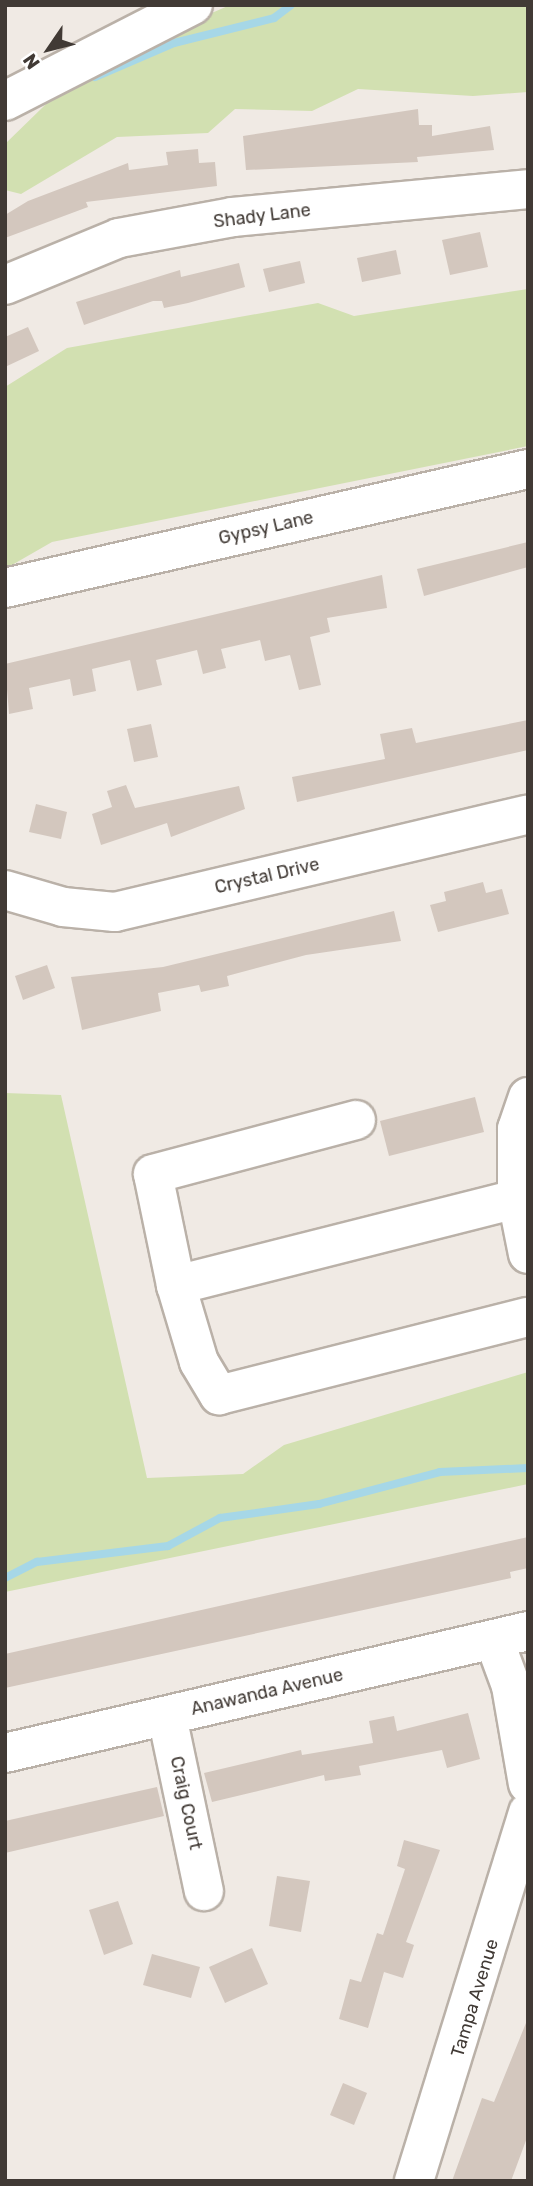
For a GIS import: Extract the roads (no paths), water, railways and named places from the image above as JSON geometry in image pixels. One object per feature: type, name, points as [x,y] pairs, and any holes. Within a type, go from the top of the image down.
[{"type":"street","points":[[5,101],[193,5]]},
{"type":"street","name":"Shady Lane","points":[[5,285],[120,237],[233,217],[528,189]]},
{"type":"street","name":"Gypsy Lane","points":[[5,588],[528,469]]},
{"type":"street","name":"Crystal Drive","points":[[5,890],[63,907],[115,912],[528,814]]},
{"type":"street","points":[[528,1097],[517,1129],[528,1254]]},
{"type":"street","points":[[356,1120],[153,1174],[176,1285],[199,1362],[219,1395],[528,1317]]},
{"type":"street","points":[[176,1285],[522,1197]]},
{"type":"street","points":[[511,1635],[511,1686],[528,1784]]},
{"type":"street","name":"Anawanda Avenue","points":[[5,1753],[511,1635]]},
{"type":"street","name":"Craig Court","points":[[167,1716],[204,1891]]},
{"type":"street","name":"Tampa Avenue","points":[[414,2181],[528,1812]]},
{"type":"waterway","points":[[95,77],[174,43],[274,18],[291,5]]},
{"type":"waterway","points":[[5,1578],[37,1562],[168,1546],[220,1518],[319,1504],[440,1472],[528,1468]]}]
